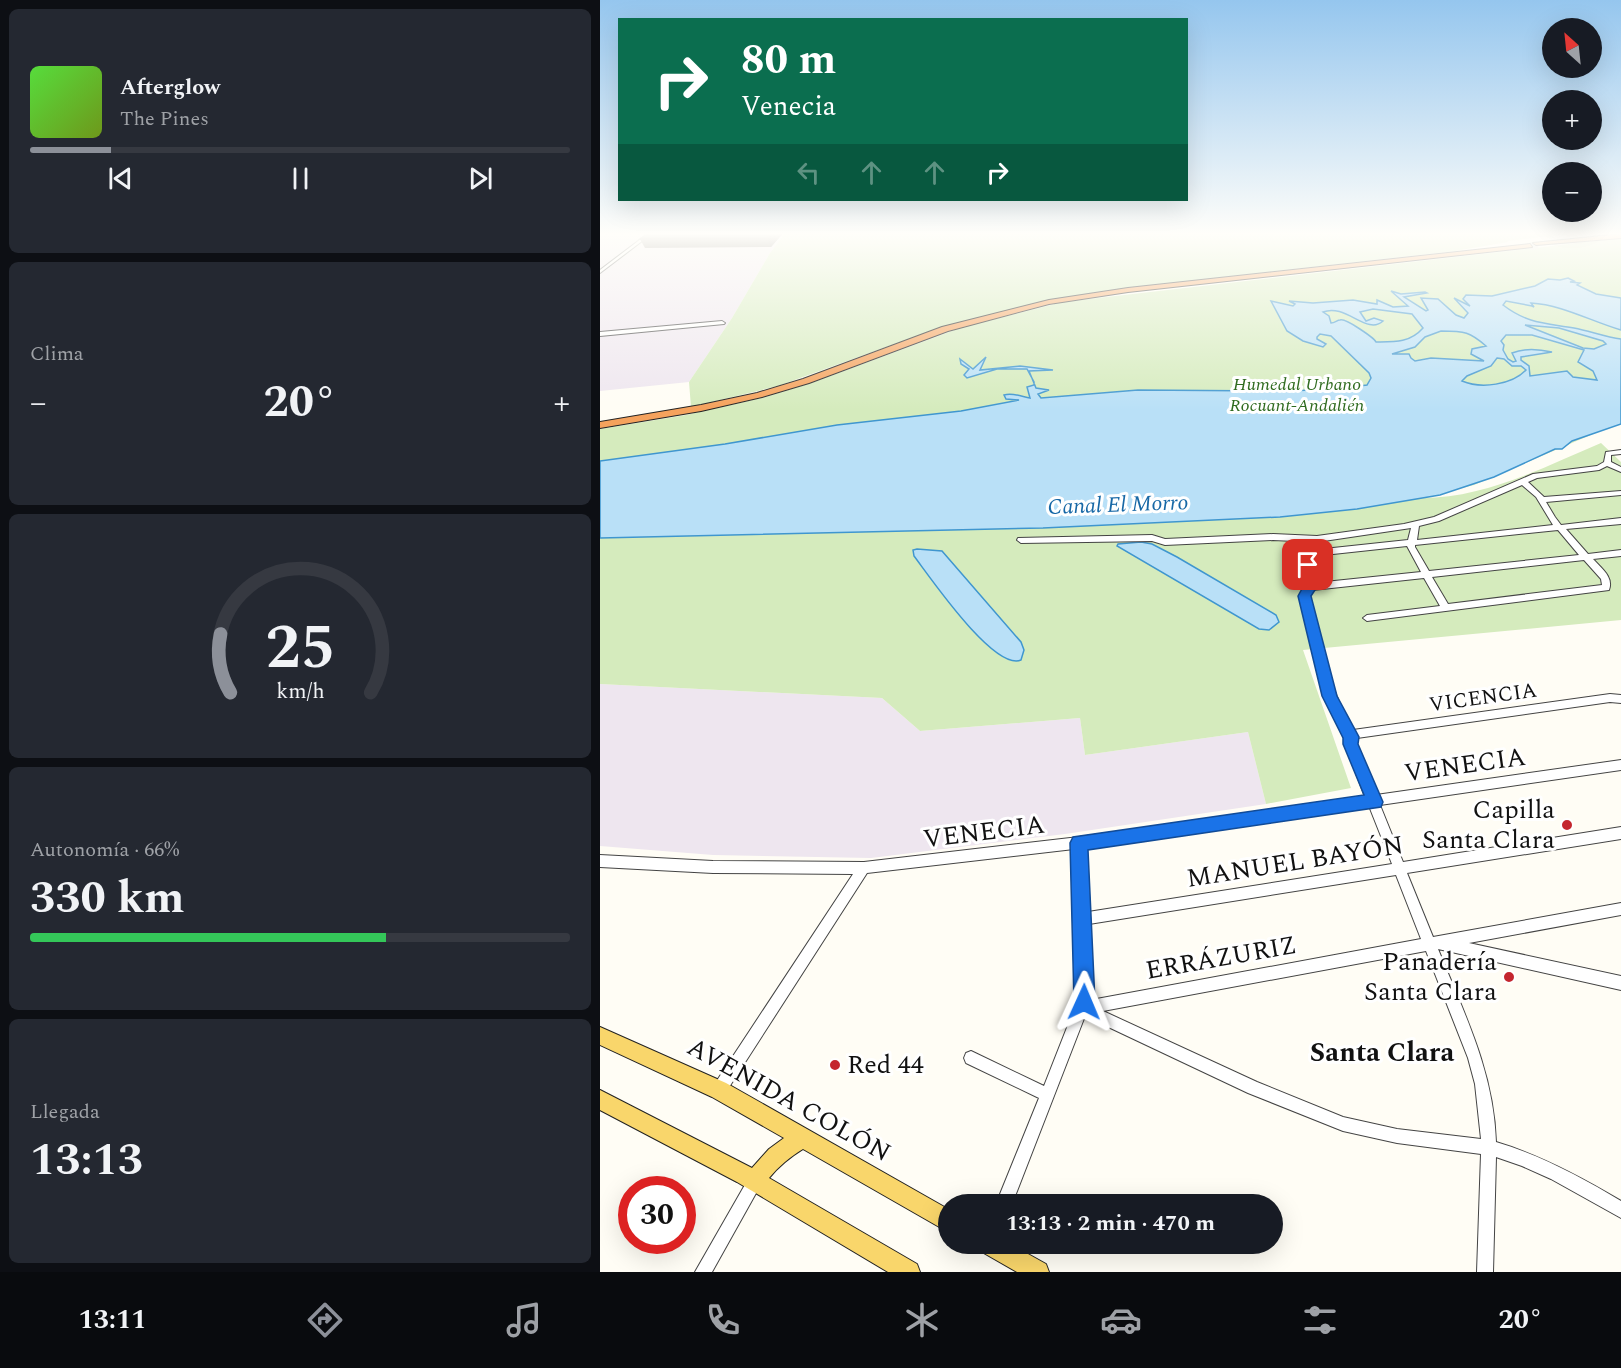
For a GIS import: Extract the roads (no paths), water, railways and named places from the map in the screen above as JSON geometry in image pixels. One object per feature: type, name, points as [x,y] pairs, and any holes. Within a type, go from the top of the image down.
[{"type":"highway","points":[[600,425],[701,408],[759,395],[806,381],[945,329],[1048,302],[1119,291]]},
{"type":"main road","name":"AVENIDA COLÓN","points":[[600,1036],[719,1090],[938,1215]]},
{"type":"main road","points":[[600,1100],[755,1181],[909,1272]]},
{"type":"main road","points":[[755,1181],[780,1152],[804,1138]]},
{"type":"main road","points":[[1007,1254],[1038,1272]]},
{"type":"street","points":[[600,334],[722,324]]},
{"type":"street","points":[[1607,463],[1608,453],[1621,452]]},
{"type":"street","points":[[1021,540],[1152,538],[1165,542],[1273,537],[1317,539],[1416,524],[1444,515],[1522,481],[1544,474],[1592,469],[1607,463],[1621,470]]},
{"type":"street","points":[[1368,618],[1604,590],[1607,586],[1606,581],[1549,515],[1542,500],[1522,481]]},
{"type":"street","points":[[1542,500],[1621,493]]},
{"type":"street","points":[[1311,587],[1308,562],[1313,557],[1333,551],[1621,521]]},
{"type":"street","points":[[1416,524],[1411,544],[1446,608]]},
{"type":"street","points":[[1485,1272],[1487,1109],[1479,1072],[1434,943],[1350,744],[1351,737],[1330,696],[1304,596],[1305,591],[1311,587],[1621,553]]},
{"type":"street","name":"VICENCIA","points":[[1351,737],[1355,734],[1610,698],[1621,699]]},
{"type":"street","name":"VENECIA","points":[[600,861],[723,868],[864,868],[1079,843],[1621,765]]},
{"type":"street","name":"MANUEL BAYÓN","points":[[1083,919],[1621,833]]},
{"type":"street","points":[[1008,1194],[1082,1008],[1086,990],[1079,843]]},
{"type":"street","points":[[719,1090],[864,868]]},
{"type":"street","name":"ERRÁZURIZ","points":[[1082,1008],[1621,909]]},
{"type":"street","points":[[1434,943],[1621,983]]},
{"type":"street","points":[[1082,1008],[1253,1088],[1343,1124],[1397,1136],[1504,1151],[1548,1170],[1621,1210]]},
{"type":"street","points":[[971,1058],[1047,1095]]},
{"type":"street","points":[[703,1272],[755,1181]]},
{"type":"water","name":"Humedal Urbano Rocuant-Andalién","points":[[1391,291],[1401,294],[1425,292],[1427,293],[1404,297],[1426,311],[1428,310],[1421,298],[1438,299],[1456,315],[1464,318],[1468,313],[1454,298],[1470,306],[1463,299],[1466,295],[1492,296],[1512,291],[1590,291],[1621,298],[1621,330],[1543,304],[1531,303],[1534,307],[1506,301],[1503,305],[1537,322],[1621,339],[1621,424],[1572,441],[1562,449],[1555,449],[1494,477],[1440,495],[1357,509],[1280,517],[1043,528],[600,538],[600,461],[725,444],[837,425],[961,411],[1019,400],[1006,399],[1004,395],[1007,394],[1030,398],[1027,387],[1034,383],[1036,388],[1049,390],[1038,394],[1041,398],[1138,390],[1287,391],[1367,385],[1371,378],[1369,373],[1331,336],[1320,334],[1317,337],[1326,344],[1323,347],[1303,341],[1287,331],[1271,301],[1293,306],[1295,304],[1289,301],[1313,303],[1353,300],[1377,304],[1377,300],[1393,307],[1408,306]],"holes":[[[1373,309],[1412,314],[1423,328],[1407,339],[1395,342],[1376,342],[1348,322],[1340,320],[1331,323],[1329,316],[1323,312],[1332,310],[1370,325],[1377,325],[1383,321],[1374,318],[1366,321],[1360,312]],[[1525,325],[1559,328],[1603,341],[1606,344],[1594,349],[1583,348]],[[1441,331],[1462,332],[1476,338],[1486,346],[1472,349],[1471,354],[1484,361],[1431,358],[1415,361],[1409,354],[1392,354],[1415,347],[1425,337]],[[1506,335],[1532,335],[1584,350],[1578,362],[1593,371],[1597,380],[1573,377],[1567,371],[1530,376],[1529,366],[1521,360],[1521,357],[1552,352],[1532,349],[1517,351],[1512,353],[1516,361],[1513,362],[1508,359],[1501,341]],[[1497,358],[1526,370],[1513,379],[1496,384],[1478,385],[1462,381],[1467,376],[1491,366]]]},
{"type":"water","points":[[986,357],[980,370],[1020,366],[1053,370],[1029,371],[1032,378],[1027,369],[997,369],[967,378],[964,375],[969,369],[961,364],[960,359],[973,369]]},
{"type":"water","points":[[1141,542],[1152,544],[1177,557],[1276,615],[1279,622],[1269,630],[1259,629],[1117,546],[1118,544]]},
{"type":"water","points":[[913,550],[942,551],[1021,642],[1024,650],[1021,660],[1009,660],[995,651],[963,620],[914,556]]},
{"type":"place","name":"Capilla Santa Clara","points":[[1567,825]]},
{"type":"place","name":"Panadería Santa Clara","points":[[1509,977]]},
{"type":"place","name":"Red 44","points":[[835,1065]]},
{"type":"district","name":"Santa Clara","points":[[1382,1053]]},
{"type":"water label","name":"Canal El Morro","points":[[1118,505]]}]
